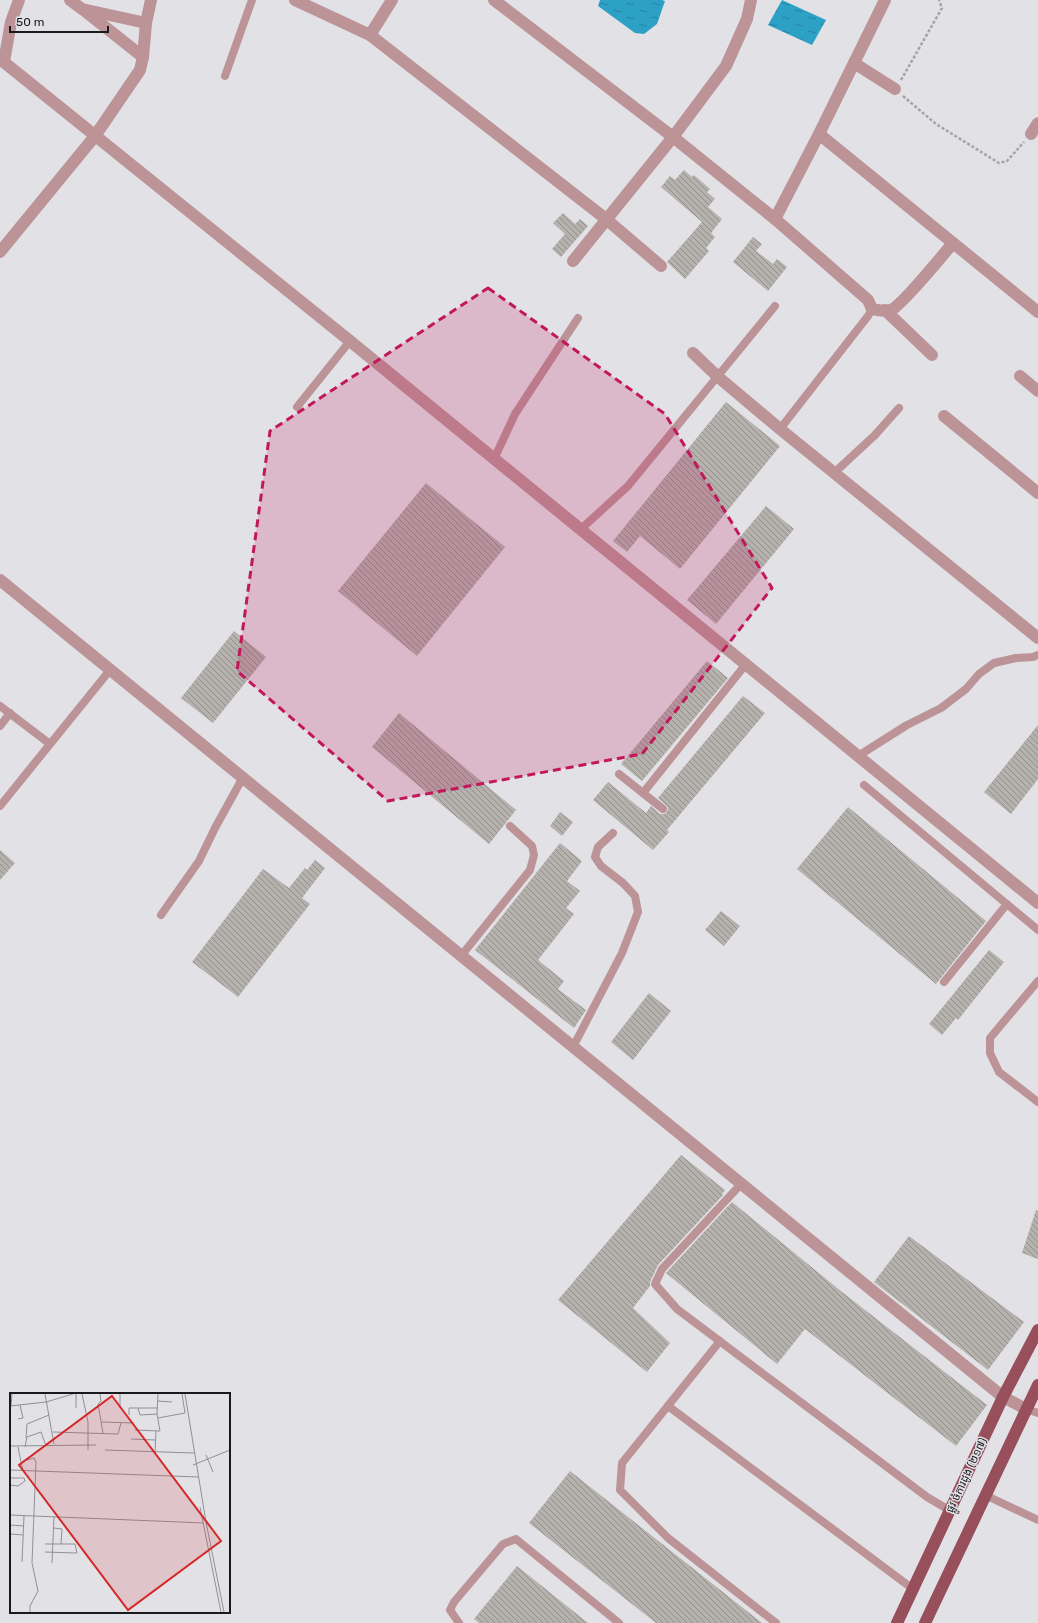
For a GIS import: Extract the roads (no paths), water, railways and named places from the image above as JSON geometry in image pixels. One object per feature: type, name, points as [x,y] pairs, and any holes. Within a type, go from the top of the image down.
[{"type":"main road","name":"ផ្លូវ ចំការដូង (២១៧)","points":[[897,1623],[1002,1397],[1038,1330]]},
{"type":"main road","points":[[925,1623],[1038,1385]]},
{"type":"street","points":[[19,0],[11,22],[2,60],[350,341],[1038,903]]},
{"type":"street","points":[[70,0],[143,57]]},
{"type":"street","points":[[0,252],[95,136],[140,70],[143,57],[146,23],[151,0]]},
{"type":"street","points":[[296,0],[370,35],[606,219],[661,266]]},
{"type":"street","points":[[370,35],[392,0]]},
{"type":"street","points":[[494,0],[672,137],[775,219],[868,300],[872,309],[880,311],[892,309],[902,300],[953,243]]},
{"type":"street","points":[[573,261],[672,137],[726,66],[747,19],[751,0]]},
{"type":"street","points":[[775,219],[885,0]]},
{"type":"street","points":[[82,9],[146,23]]},
{"type":"street","points":[[854,63],[895,89]]},
{"type":"street","points":[[1031,134],[1038,123]]},
{"type":"street","points":[[819,134],[1038,312]]},
{"type":"street","points":[[885,310],[932,355]]},
{"type":"street","points":[[693,353],[717,376],[780,429],[1038,637]]},
{"type":"street","points":[[1020,376],[1038,391]]},
{"type":"street","points":[[944,416],[1038,493]]},
{"type":"street","points":[[0,580],[242,779],[742,1183],[1002,1397],[1026,1409]]},
{"type":"lane","points":[[225,76],[252,0]]},
{"type":"lane","points":[[581,529],[628,486],[677,428],[717,376],[775,306]]},
{"type":"lane","points":[[780,429],[872,309]]},
{"type":"lane","points":[[494,459],[515,414],[578,318]]},
{"type":"lane","points":[[297,407],[350,341]]},
{"type":"lane","points":[[834,473],[875,435],[899,408]]},
{"type":"lane","points":[[858,756],[907,726],[941,708],[966,688],[979,674],[994,663],[1038,655]]},
{"type":"lane","points":[[643,793],[746,664]]},
{"type":"lane","points":[[0,806],[110,670]]},
{"type":"lane","points":[[0,706],[50,744]]},
{"type":"lane","points":[[0,726],[10,713]]},
{"type":"lane","points":[[619,774],[663,809]]},
{"type":"lane","points":[[162,915],[199,861],[242,779]]},
{"type":"lane","points":[[864,786],[1038,930]]},
{"type":"lane","points":[[461,956],[530,870],[534,855],[532,846],[510,826]]},
{"type":"lane","points":[[573,1047],[622,953],[638,912],[635,896],[623,882],[601,866],[595,857],[598,847],[613,833]]},
{"type":"lane","points":[[944,982],[1007,904]]},
{"type":"lane","points":[[1038,981],[990,1038],[990,1053],[999,1072],[1038,1102]]},
{"type":"lane","points":[[742,1183],[662,1269],[655,1284],[677,1309],[927,1496],[949,1510]]},
{"type":"lane","points":[[720,1341],[622,1463],[620,1490],[668,1538],[776,1623]]},
{"type":"lane","points":[[668,1406],[913,1589]]},
{"type":"lane","points":[[1026,1409],[1038,1413]]},
{"type":"lane","points":[[985,1495],[1038,1520]]},
{"type":"lane","points":[[459,1623],[450,1610],[454,1602],[503,1544],[516,1539],[619,1623]]},
{"type":"water","points":[[600,0],[665,1],[657,24],[644,34],[635,33],[598,6]]},
{"type":"water","points":[[782,0],[826,20],[812,45],[768,25]]}]
